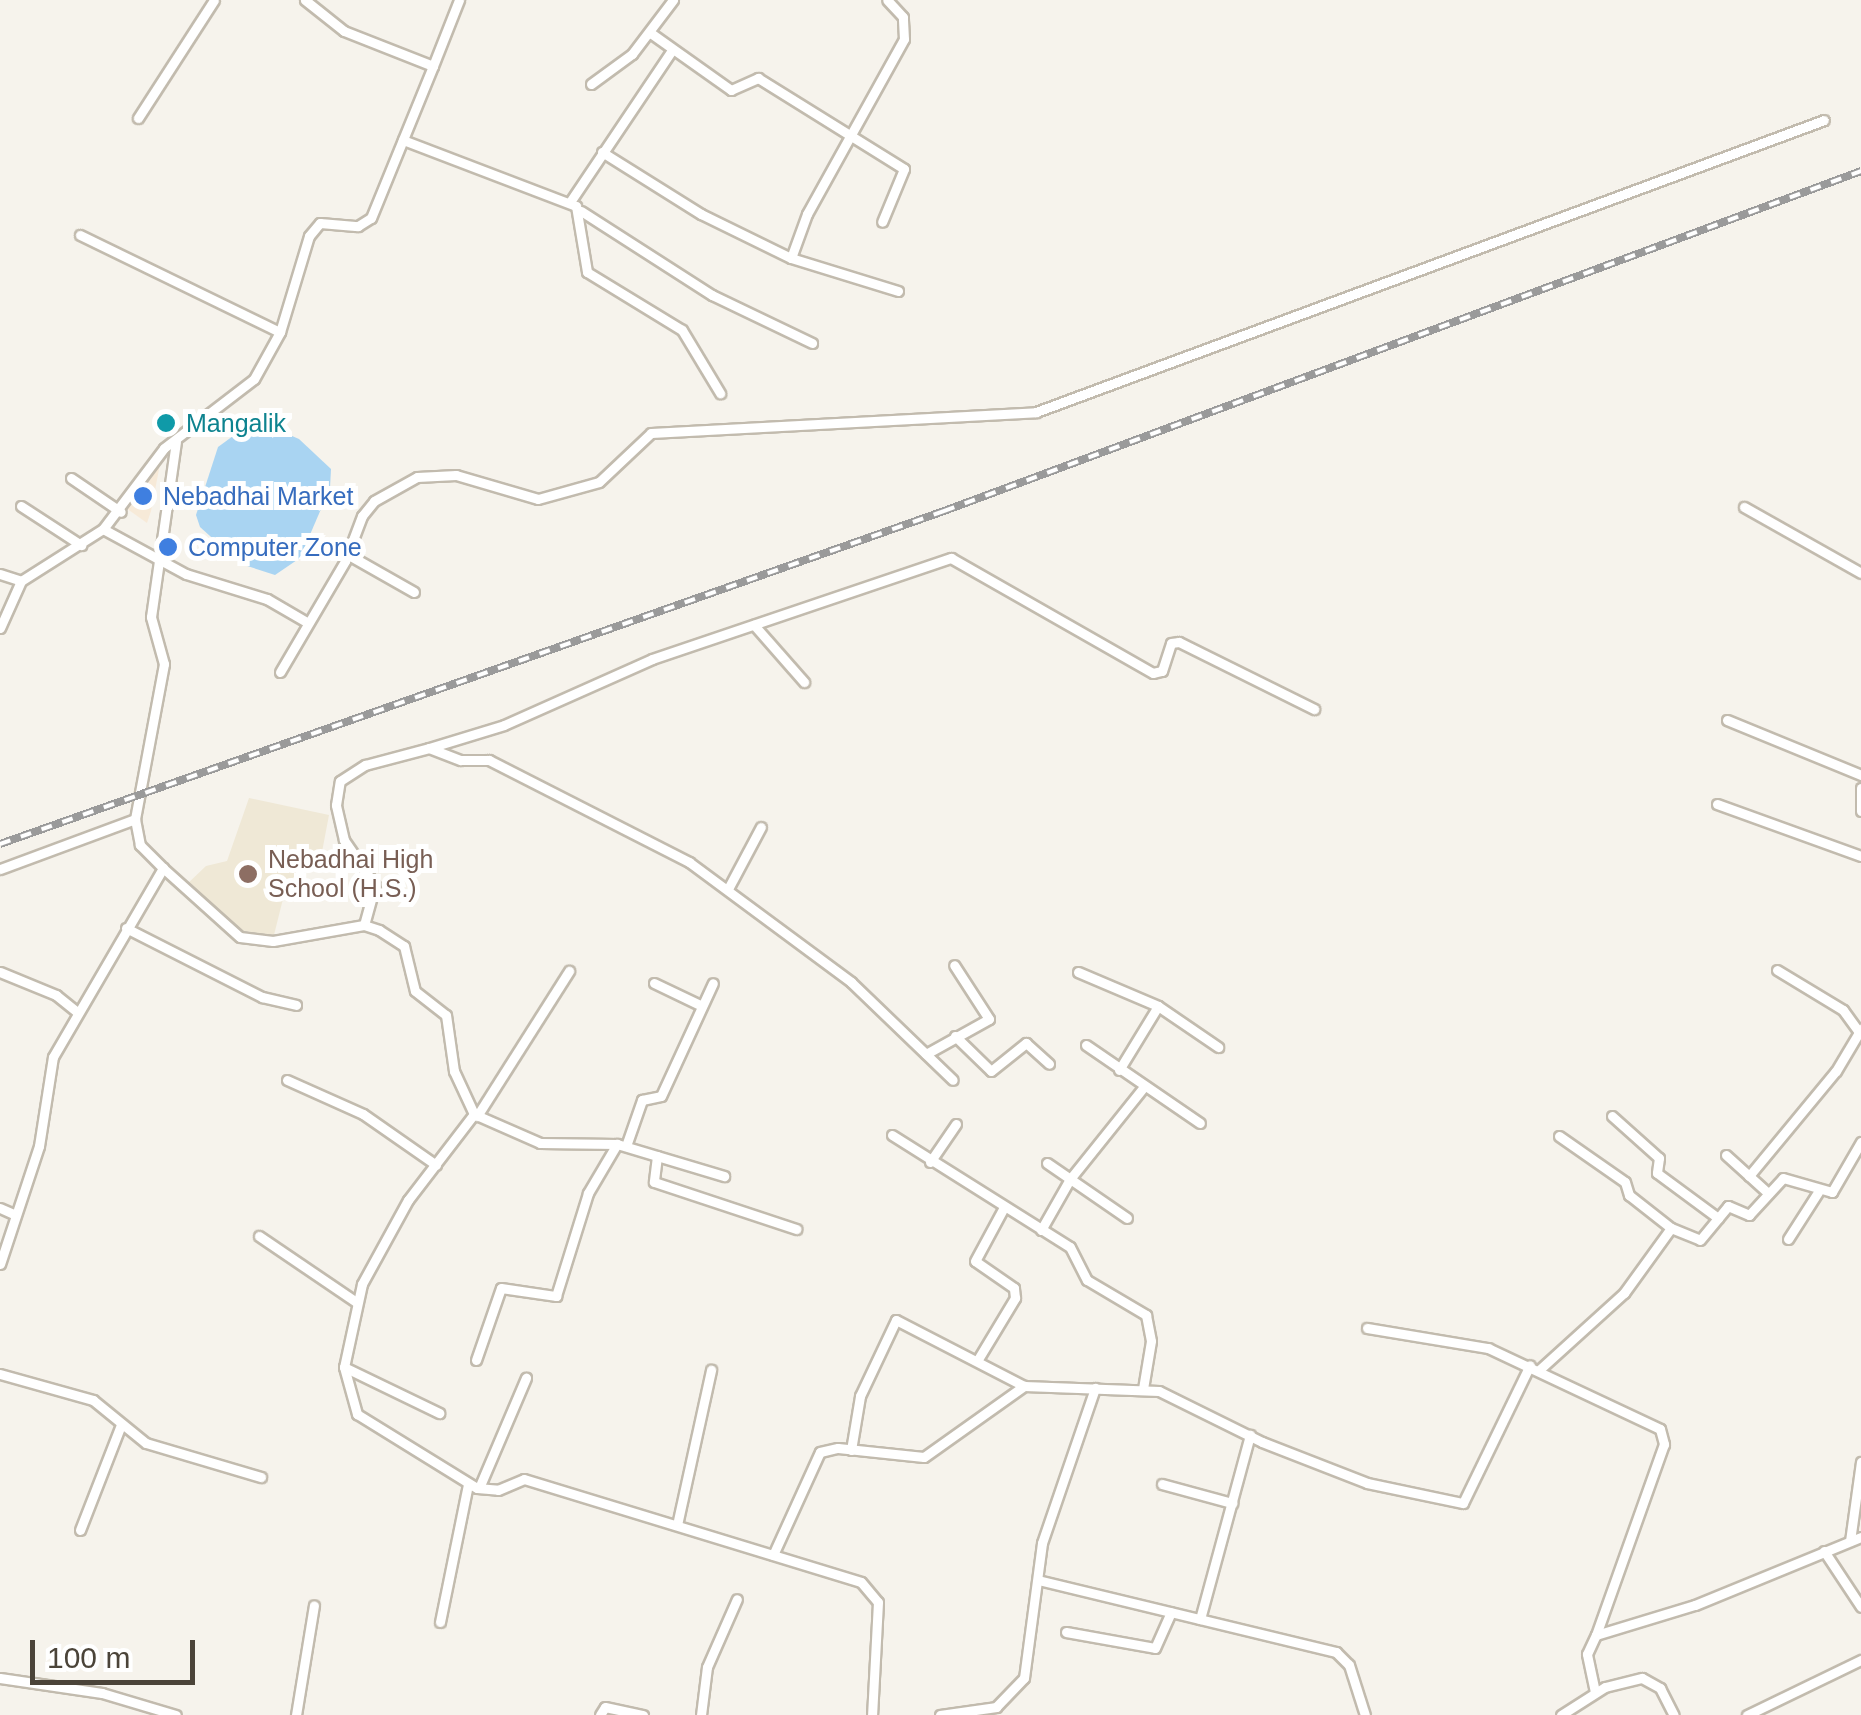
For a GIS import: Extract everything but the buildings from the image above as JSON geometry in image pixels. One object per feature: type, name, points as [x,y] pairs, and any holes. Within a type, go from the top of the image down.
[{"type":"street","points":[[138,118],[214,0]]},
{"type":"street","points":[[305,0],[344,31],[433,66]]},
{"type":"street","points":[[0,628],[21,580],[103,529],[121,512],[156,458],[254,380],[280,332],[309,236],[329,218],[358,226],[371,218],[459,0]]},
{"type":"street","points":[[591,84],[652,34],[673,0]]},
{"type":"street","points":[[792,258],[807,214],[904,38],[902,16],[887,0]]},
{"type":"street","points":[[652,34],[731,90],[758,78],[906,172],[882,222]]},
{"type":"street","points":[[570,202],[672,50]]},
{"type":"street","points":[[280,672],[374,501],[426,474],[456,475],[538,499],[600,482],[651,432],[1036,412],[1824,120]]},
{"type":"street","points":[[403,140],[570,202],[712,295],[812,343]]},
{"type":"street","points":[[602,152],[701,214],[792,258],[898,291]]},
{"type":"street","points":[[581,211],[578,240],[587,272],[682,330],[720,393]]},
{"type":"street","points":[[80,235],[280,332]]},
{"type":"street","points":[[176,442],[151,617],[164,664],[136,820],[140,845],[240,937],[272,940],[364,925],[404,946],[415,991],[444,1010],[454,1071],[475,1115],[540,1143],[622,1145],[724,1176]]},
{"type":"street","points":[[71,478],[121,512]]},
{"type":"street","points":[[22,506],[80,545]]},
{"type":"street","points":[[1744,506],[1861,573]]},
{"type":"street","points":[[103,529],[158,559],[224,589],[267,599],[305,621]]},
{"type":"street","points":[[347,554],[414,592]]},
{"type":"street","points":[[364,925],[375,885],[344,840],[336,805],[340,781],[365,765],[504,725],[652,660],[951,558],[1153,674],[1162,671],[1171,643],[1179,642],[1314,709]]},
{"type":"street","points":[[0,574],[21,580]]},
{"type":"street","points":[[754,624],[804,682]]},
{"type":"street","points":[[1727,720],[1861,775]]},
{"type":"street","points":[[429,748],[460,760],[489,760],[648,838],[728,889],[850,982],[953,1080]]},
{"type":"street","points":[[1861,788],[1861,811]]},
{"type":"street","points":[[1717,804],[1861,856]]},
{"type":"street","points":[[0,869],[136,820]]},
{"type":"street","points":[[728,889],[762,827]]},
{"type":"street","points":[[0,1264],[39,1146],[49,1068],[163,868]]},
{"type":"street","points":[[126,928],[262,996],[296,1005]]},
{"type":"street","points":[[926,1054],[985,1023],[989,1013],[954,965]]},
{"type":"street","points":[[1749,1176],[1836,1071],[1860,1031],[1843,1010],[1777,970]]},
{"type":"street","points":[[568,971],[475,1115],[383,1238],[356,1302],[344,1367],[357,1414],[479,1488],[498,1490],[524,1478],[862,1582],[874,1592],[872,1715]]},
{"type":"street","points":[[0,972],[78,1013]]},
{"type":"street","points":[[1078,972],[1158,1006],[1218,1046]]},
{"type":"street","points":[[654,983],[702,1006]]},
{"type":"street","points":[[476,1360],[502,1288],[556,1296],[588,1193],[622,1145],[642,1100],[661,1096],[713,983]]},
{"type":"street","points":[[1119,1070],[1158,1006]]},
{"type":"street","points":[[954,1036],[992,1071],[1026,1044],[1048,1064]]},
{"type":"street","points":[[1086,1045],[1200,1124]]},
{"type":"street","points":[[288,1080],[363,1114],[436,1165]]},
{"type":"street","points":[[1041,1230],[1070,1178],[1143,1088]]},
{"type":"street","points":[[1612,1116],[1659,1158],[1657,1173],[1718,1218]]},
{"type":"street","points":[[930,1162],[956,1124]]},
{"type":"street","points":[[892,1136],[1078,1253],[1092,1284],[1150,1318],[1143,1388]]},
{"type":"street","points":[[1559,1136],[1625,1182],[1629,1195],[1671,1228],[1700,1240],[1730,1205],[1749,1215],[1783,1178],[1818,1192],[1837,1187],[1861,1142]]},
{"type":"street","points":[[1726,1155],[1768,1193]]},
{"type":"street","points":[[656,1156],[654,1182],[796,1229]]},
{"type":"street","points":[[1047,1163],[1127,1218]]},
{"type":"street","points":[[1788,1239],[1818,1192]]},
{"type":"street","points":[[0,1208],[16,1215]]},
{"type":"street","points":[[978,1361],[1015,1298],[1014,1288],[975,1265],[1003,1209]]},
{"type":"street","points":[[851,1450],[860,1396],[890,1322],[904,1321],[1024,1386],[1143,1388],[1200,1406],[1250,1435],[1367,1483],[1463,1503],[1535,1368],[1618,1299],[1671,1228]]},
{"type":"street","points":[[259,1236],[356,1302]]},
{"type":"street","points":[[1367,1328],[1488,1348],[1654,1424],[1664,1436],[1587,1654],[1594,1692]]},
{"type":"street","points":[[344,1367],[440,1413]]},
{"type":"street","points":[[676,1525],[711,1370]]},
{"type":"street","points":[[0,1374],[93,1400],[146,1443],[260,1477]]},
{"type":"street","points":[[479,1488],[526,1378]]},
{"type":"street","points":[[773,1555],[814,1458],[828,1448],[903,1459],[930,1455],[1024,1386]]},
{"type":"street","points":[[940,1715],[996,1707],[1024,1678],[1042,1543],[1095,1388]]},
{"type":"street","points":[[80,1530],[121,1425]]},
{"type":"street","points":[[1200,1619],[1250,1435]]},
{"type":"street","points":[[1850,1541],[1861,1462]]},
{"type":"street","points":[[440,1622],[468,1484]]},
{"type":"street","points":[[1162,1484],[1232,1504]]},
{"type":"street","points":[[1596,1635],[1695,1606],[1861,1537]]},
{"type":"street","points":[[1824,1551],[1861,1607]]},
{"type":"street","points":[[1038,1580],[1336,1652],[1349,1664],[1365,1715]]},
{"type":"street","points":[[702,1715],[708,1667],[738,1600]]},
{"type":"street","points":[[296,1715],[314,1605]]},
{"type":"street","points":[[1066,1632],[1154,1648],[1171,1612]]},
{"type":"street","points":[[1747,1715],[1861,1660]]},
{"type":"street","points":[[0,1678],[122,1697],[176,1715]]},
{"type":"street","points":[[1561,1715],[1594,1692],[1642,1678],[1660,1688],[1674,1715]]},
{"type":"street","points":[[600,1715],[604,1707],[643,1715]]},
{"type":"shaded area","name":"Nebadhai Market","points":[[161,459],[151,511],[147,523],[126,508]]},
{"type":"shaded area","name":"Nebadhai High School (H.S.)","points":[[249,798],[329,815],[322,852],[287,883],[274,935],[234,930],[185,886],[206,866],[227,861]]},
{"type":"water","points":[[255,420],[299,439],[331,469],[330,488],[300,558],[275,575],[241,564],[200,527],[196,515],[218,447]]},
{"type":"railway","points":[[0,844],[944,511],[1861,171]]},
{"type":"place","name":"Mangalik","points":[[166,423]]},
{"type":"place","name":"Nebadhai Market","points":[[143,496]]},
{"type":"place","name":"Computer Zone","points":[[168,547]]},
{"type":"place","name":"Nebadhai High School (H.S.)","points":[[248,874]]}]
